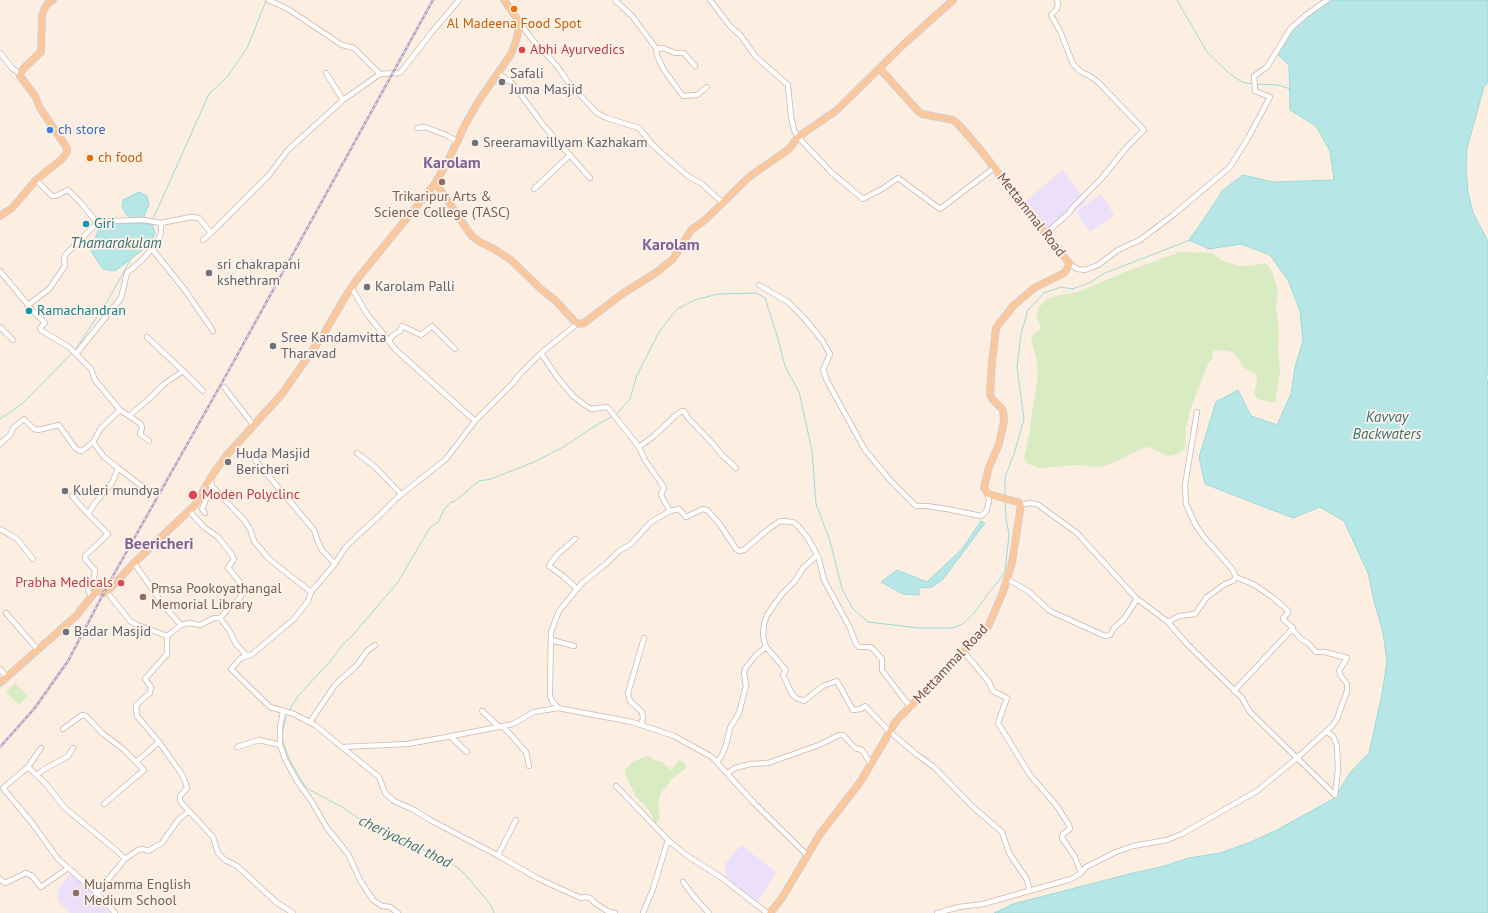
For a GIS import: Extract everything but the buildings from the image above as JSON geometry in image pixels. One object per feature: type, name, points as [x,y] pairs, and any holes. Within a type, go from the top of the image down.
[{"type":"main road","points":[[0,216],[12,208],[36,180],[62,159],[67,152],[67,149],[42,112],[35,96],[20,76],[20,74],[41,52],[42,16],[44,10],[53,0]]},
{"type":"main road","points":[[0,683],[76,616],[97,591],[107,592],[134,563],[195,505],[226,456],[282,394],[323,335],[351,287],[434,185],[478,102],[512,54],[516,41],[518,20],[504,0]]},
{"type":"main road","points":[[434,185],[439,188],[470,235],[478,242],[494,249],[511,260],[542,290],[555,300],[577,324],[584,323],[622,294],[657,272],[673,259],[691,230],[723,204],[732,192],[749,177],[789,148],[798,137],[836,110],[953,0]]},
{"type":"main road","name":"Mettammal Road","points":[[880,69],[919,112],[922,114],[953,120],[958,124],[979,148],[1070,264],[1064,273],[1034,288],[1013,306],[996,328],[990,395],[1003,410],[1004,421],[999,444],[989,467],[985,484],[988,494]]},
{"type":"main road","points":[[988,494],[1005,497],[1018,502],[1021,505]]},
{"type":"main road","name":"Mettammal Road","points":[[770,913],[782,898],[820,834],[861,781],[896,722],[988,627],[1003,592],[1012,563],[1021,505]]},
{"type":"street","points":[[268,0],[288,9],[342,45],[354,48],[369,62],[374,70],[380,74]]},
{"type":"street","points":[[203,240],[269,175],[288,150],[343,100],[380,74],[400,73],[459,0]]},
{"type":"street","points":[[615,0],[632,16],[656,48],[657,56],[664,70],[683,96],[697,95],[707,87]]},
{"type":"street","points":[[710,0],[730,26],[741,36],[755,56],[788,85],[791,116],[794,130],[798,137],[832,173],[863,199],[882,189],[898,178],[940,209],[994,168]]},
{"type":"street","points":[[1045,234],[1069,213],[1072,207],[1101,179],[1144,130],[1098,82],[1081,72],[1073,64],[1060,31],[1051,16],[1057,9],[1057,0]]},
{"type":"street","points":[[1070,264],[1077,269],[1086,270],[1098,265],[1118,250],[1140,240],[1173,215],[1230,167],[1248,138],[1270,97],[1255,91],[1254,76],[1267,66],[1291,28],[1327,0]]},
{"type":"street","points":[[518,20],[531,38],[557,66],[568,82],[597,113],[607,118],[639,128],[652,144],[668,159],[688,176],[702,184],[723,204]]},
{"type":"street","points":[[656,48],[663,48],[675,53],[684,53],[695,66]]},
{"type":"street","points":[[0,53],[12,68],[20,74]]},
{"type":"street","points":[[326,73],[343,100]]},
{"type":"street","points":[[498,73],[512,83],[544,126],[590,178]]},
{"type":"street","points":[[417,128],[425,127],[446,135],[455,140],[456,143]]},
{"type":"street","points":[[534,188],[570,154]]},
{"type":"street","points":[[36,180],[52,196],[56,196],[68,190],[82,204],[97,223]]},
{"type":"street","points":[[28,305],[49,289],[65,266],[64,258],[66,254],[97,223],[107,221],[143,220],[161,223],[195,217],[199,218],[211,233]]},
{"type":"street","points":[[74,352],[121,298],[127,273],[156,244],[161,233],[161,223]]},
{"type":"street","points":[[152,249],[185,290],[213,331]]},
{"type":"street","points":[[0,271],[28,305],[46,323],[40,328],[42,331],[69,347],[91,369],[95,380],[120,410],[141,424],[140,434],[149,441]]},
{"type":"street","points":[[758,284],[788,302],[804,318],[822,340],[830,354],[823,370],[844,414],[865,450],[890,480],[916,506],[946,508],[981,516],[986,512],[989,501],[988,494]]},
{"type":"street","points":[[351,287],[368,314],[396,350],[475,420]]},
{"type":"street","points":[[577,324],[541,353],[475,420],[446,459],[401,494],[345,548],[335,564],[311,592],[308,601],[294,619],[251,655],[238,661],[231,669],[270,707],[294,714],[310,722],[342,747],[379,777],[385,794],[394,801],[414,810],[430,820],[498,855],[537,878],[581,898],[590,898],[607,911],[615,913]]},
{"type":"street","points":[[389,341],[393,335],[400,331],[402,326],[421,335],[432,326],[456,349]]},
{"type":"street","points":[[0,327],[13,340]]},
{"type":"street","points":[[147,337],[203,391]]},
{"type":"street","points":[[541,353],[557,377],[573,396],[591,409],[607,407],[639,447],[645,460],[664,488],[661,494],[670,511]]},
{"type":"street","points":[[129,416],[164,384],[182,370]]},
{"type":"street","points":[[224,387],[254,426]]},
{"type":"street","points":[[0,444],[10,435],[13,428],[24,418],[34,429],[38,430],[59,425],[75,448],[82,451],[93,442],[101,428],[120,410]]},
{"type":"street","points":[[639,447],[654,436],[675,416],[684,411],[688,418],[714,445],[720,454],[736,468]]},
{"type":"street","points":[[936,913],[959,907],[983,904],[1071,879],[1081,873],[1086,867],[1116,852],[1133,846],[1167,840],[1182,834],[1257,791],[1297,758],[1318,738],[1327,732],[1335,723],[1348,687],[1339,674],[1339,671],[1347,658],[1325,652],[1316,652],[1308,643],[1300,639],[1293,630],[1292,626],[1283,618],[1288,613],[1285,608],[1264,591],[1245,580],[1236,577],[1232,569],[1203,536],[1195,524],[1186,504],[1184,485],[1197,412]]},
{"type":"street","points":[[93,442],[104,457],[148,491]]},
{"type":"street","points":[[357,453],[376,467],[401,494]]},
{"type":"street","points":[[255,460],[314,530],[320,546],[335,564]]},
{"type":"street","points":[[88,514],[112,483],[118,468]]},
{"type":"street","points":[[210,483],[244,520],[250,529],[254,542],[269,559],[311,592]]},
{"type":"street","points":[[205,513],[202,509],[206,500],[212,495],[210,483]]},
{"type":"street","points":[[72,496],[108,534],[85,556],[85,559],[95,570],[94,578],[88,590],[91,597]]},
{"type":"street","points":[[1021,505],[1028,503],[1036,504],[1077,533],[1137,599],[1168,622],[1187,644],[1242,698],[1250,712],[1335,795],[1338,769],[1337,746],[1333,736],[1327,732]]},
{"type":"street","points":[[558,708],[550,696],[551,632],[559,611],[577,588],[619,551],[631,544],[651,522],[670,511],[679,509],[686,517],[704,509],[707,510],[719,523],[736,549],[739,551],[744,550],[766,531],[780,522],[793,522],[798,526],[807,537],[817,555],[824,580],[850,628],[856,644],[859,647],[872,648],[882,659],[882,670],[911,707]]},
{"type":"street","points":[[167,636],[181,625],[189,622],[200,625],[214,618],[220,618],[239,599],[245,588],[228,568],[234,559],[232,555],[218,537],[206,528],[189,511]]},
{"type":"street","points":[[0,530],[17,540],[33,559]]},
{"type":"street","points":[[575,539],[558,554],[550,566],[577,588]]},
{"type":"street","points":[[817,555],[803,568],[795,581],[782,594],[767,615],[764,624],[763,636],[766,647],[786,670],[783,676],[792,694],[796,698],[804,701],[823,686],[837,681],[853,710],[861,709],[864,706],[890,732],[934,767],[973,807],[1002,832],[1009,852],[1026,878],[1030,890]]},
{"type":"street","points":[[134,563],[164,606],[181,625]]},
{"type":"street","points":[[1168,622],[1179,616],[1195,614],[1207,597],[1225,584],[1233,581],[1236,577]]},
{"type":"street","points":[[1007,579],[1028,591],[1050,611],[1105,636],[1110,635],[1114,628],[1124,619],[1137,599]]},
{"type":"street","points":[[107,592],[130,621],[167,636]]},
{"type":"street","points":[[6,612],[38,650]]},
{"type":"street","points":[[220,618],[229,630],[236,644],[247,656]]},
{"type":"street","points":[[1234,691],[1293,630]]},
{"type":"street","points":[[167,636],[167,654],[145,679],[151,687],[150,693],[136,705],[137,716],[159,742],[181,773],[187,788],[180,796],[180,801],[213,837],[218,853],[225,860],[236,866],[276,902],[293,913]]},
{"type":"street","points":[[641,725],[643,718],[642,712],[630,701],[628,693],[644,638]]},
{"type":"street","points":[[551,640],[574,646]]},
{"type":"street","points":[[310,722],[335,685],[357,665],[375,645]]},
{"type":"street","points":[[717,762],[726,745],[730,728],[739,713],[746,686],[744,669],[755,656],[766,647]]},
{"type":"street","points":[[964,652],[989,682],[993,691],[1007,698],[998,722],[1030,775],[1056,805],[1070,825],[1070,829],[1063,834],[1062,838],[1075,857],[1081,873]]},
{"type":"street","points":[[0,669],[7,677]]},
{"type":"street","points":[[342,747],[407,744],[501,727],[513,724],[534,712],[558,708],[632,722],[674,736],[712,757],[754,803],[807,855]]},
{"type":"street","points":[[482,711],[510,734],[526,752],[529,766]]},
{"type":"street","points":[[283,712],[280,727],[280,745],[285,759],[297,781],[312,802],[327,828],[348,854],[368,895],[382,906],[390,907],[398,913]]},
{"type":"street","points":[[63,729],[82,714],[86,716],[102,733],[122,749],[144,770],[104,804]]},
{"type":"street","points":[[728,773],[735,768],[750,764],[768,763],[819,745],[839,735],[843,735],[855,748],[862,750],[871,764]]},
{"type":"street","points":[[451,736],[467,752]]},
{"type":"street","points":[[237,747],[259,740],[280,745]]},
{"type":"street","points":[[136,762],[159,742]]},
{"type":"street","points":[[41,748],[28,767],[2,789],[32,823],[58,859],[97,893],[115,913]]},
{"type":"street","points":[[37,775],[68,756],[73,748]]},
{"type":"street","points":[[28,767],[51,789],[65,808],[117,850],[125,859]]},
{"type":"street","points":[[616,786],[670,842],[686,855],[722,878],[767,913]]},
{"type":"street","points":[[97,893],[125,859],[138,850],[148,851],[162,843],[178,820],[189,811]]},
{"type":"street","points":[[498,855],[516,820]]},
{"type":"street","points":[[643,913],[654,889],[667,843],[670,842]]},
{"type":"street","points":[[0,879],[5,883],[26,873],[32,876],[41,887],[68,868]]},
{"type":"street","points":[[683,882],[709,913]]},
{"type":"shaded area","points":[[1062,170],[1087,201],[1048,234],[1024,203]]},
{"type":"shaded area","points":[[1101,194],[1114,215],[1090,232],[1076,212]]},
{"type":"shaded area","points":[[741,845],[776,872],[757,903],[726,879],[725,864]]},
{"type":"shaded area","name":"Mujamma English Medium School","points":[[71,873],[96,896],[109,913],[70,913],[59,902],[57,891]]},
{"type":"green space","points":[[1180,252],[1212,253],[1221,260],[1239,266],[1251,266],[1264,263],[1269,266],[1278,290],[1276,309],[1279,329],[1278,348],[1280,373],[1275,403],[1257,399],[1254,393],[1257,380],[1256,374],[1244,368],[1237,356],[1232,352],[1220,350],[1213,351],[1212,359],[1208,364],[1190,410],[1186,429],[1185,449],[1180,453],[1168,456],[1151,448],[1145,447],[1111,464],[1098,467],[1078,465],[1039,468],[1026,463],[1024,457],[1030,431],[1038,372],[1031,337],[1041,328],[1036,315],[1038,308],[1047,299],[1078,292],[1125,272]]},
{"type":"green space","points":[[15,683],[28,696],[19,705],[6,692]]},
{"type":"green space","points":[[649,756],[653,760],[662,762],[671,770],[679,761],[683,761],[686,766],[685,769],[673,778],[661,793],[658,805],[660,817],[655,825],[651,820],[653,817],[644,804],[636,797],[625,774],[625,770],[631,763],[643,757]]},
{"type":"water","name":"Kavvay Backwaters","points":[[1327,0],[1488,0],[1488,82],[1484,87],[1467,148],[1466,169],[1468,192],[1473,213],[1488,241],[1488,371],[1486,377],[1488,382],[1488,913],[994,913],[1013,904],[1161,867],[1189,858],[1220,853],[1248,843],[1275,831],[1335,798],[1349,774],[1369,753],[1382,694],[1387,662],[1383,632],[1368,573],[1344,521],[1320,507],[1293,518],[1205,484],[1199,457],[1216,402],[1238,390],[1251,416],[1277,425],[1291,394],[1295,367],[1303,340],[1300,311],[1288,280],[1270,255],[1241,244],[1209,249],[1189,240],[1223,190],[1243,175],[1273,182],[1334,180],[1330,151],[1316,126],[1290,110],[1289,65],[1276,53],[1295,23]]},
{"type":"water","points":[[139,192],[147,196],[149,204],[143,219],[134,219],[127,215],[122,207],[123,200]]},
{"type":"water","name":"Thamarakulam","points":[[112,222],[152,224],[155,233],[151,242],[115,271],[103,269],[91,251],[100,225]]},
{"type":"water","points":[[981,521],[985,523],[943,579],[932,587],[919,588],[919,595],[903,594],[881,582],[897,570],[927,582],[962,549]]},
{"type":"waterway","points":[[1177,0],[1207,52],[1230,74],[1242,82],[1252,84]]},
{"type":"waterway","points":[[153,219],[209,94],[228,76],[247,48],[266,1]]},
{"type":"waterway","points":[[1256,84],[1278,85],[1290,89]]},
{"type":"waterway","points":[[1005,495],[1005,477],[1014,454],[1024,419],[1017,367],[1021,334],[1028,310],[1044,293],[1061,287],[1072,289],[1089,283],[1105,273],[1190,240]]},
{"type":"waterway","points":[[75,350],[108,300],[131,259]]},
{"type":"waterway","points":[[616,415],[630,399],[637,375],[659,332],[677,309],[695,300],[718,294],[756,293],[765,298],[785,366],[799,392],[812,451],[816,504],[830,541],[842,589],[853,609],[868,622],[919,628],[952,628],[963,624],[974,613],[1005,571],[1009,535],[1005,502]]},
{"type":"waterway","points":[[0,419],[23,403],[73,352]]},
{"type":"waterway","points":[[289,710],[298,696],[333,658],[342,645],[352,636],[398,582],[429,529],[439,521],[444,509],[451,502],[455,501],[479,481],[491,479],[534,462],[565,446],[613,416]]},
{"type":"waterway","name":"cheriyachal thod","points":[[286,717],[282,734],[283,742],[290,761],[305,786],[342,807],[374,829],[447,860],[464,873],[491,905],[494,913]]},
{"type":"railway","points":[[0,747],[34,709],[68,661],[109,583],[229,370],[433,0]]},
{"type":"place","name":"Al Madeena Food Spot","points":[[514,9]]},
{"type":"place","name":"Abhi Ayurvedics","points":[[522,50]]},
{"type":"place","name":"Safali Juma Masjid","points":[[502,82]]},
{"type":"place","name":"ch store","points":[[50,130]]},
{"type":"place","name":"Sreeramavillyam Kazhakam","points":[[475,143]]},
{"type":"place","name":"ch food","points":[[90,158]]},
{"type":"place","name":"Trikaripur Arts & Science College (TASC)","points":[[442,182]]},
{"type":"place","name":"Giri","points":[[86,224]]},
{"type":"place","name":"sri chakrapani kshethram","points":[[209,273]]},
{"type":"place","name":"Karolam Palli","points":[[367,287]]},
{"type":"place","name":"Ramachandran","points":[[29,311]]},
{"type":"place","name":"Sree Kandamvitta Tharavad","points":[[273,346]]},
{"type":"place","name":"Huda Masjid Bericheri","points":[[228,462]]},
{"type":"place","name":"Kuleri mundya","points":[[65,491]]},
{"type":"place","name":"Moden Polyclinc","points":[[193,495]]},
{"type":"place","name":"Prabha Medicals","points":[[121,583]]},
{"type":"place","name":"Pmsa Pookoyathangal Memorial Library","points":[[143,597]]},
{"type":"place","name":"Badar Masjid","points":[[66,632]]},
{"type":"place","name":"Mujamma English Medium School","points":[[76,893]]},
{"type":"district","name":"Karolam","points":[[452,163]]},
{"type":"district","name":"Karolam","points":[[671,245]]},
{"type":"district","name":"Beericheri","points":[[159,544]]}]
